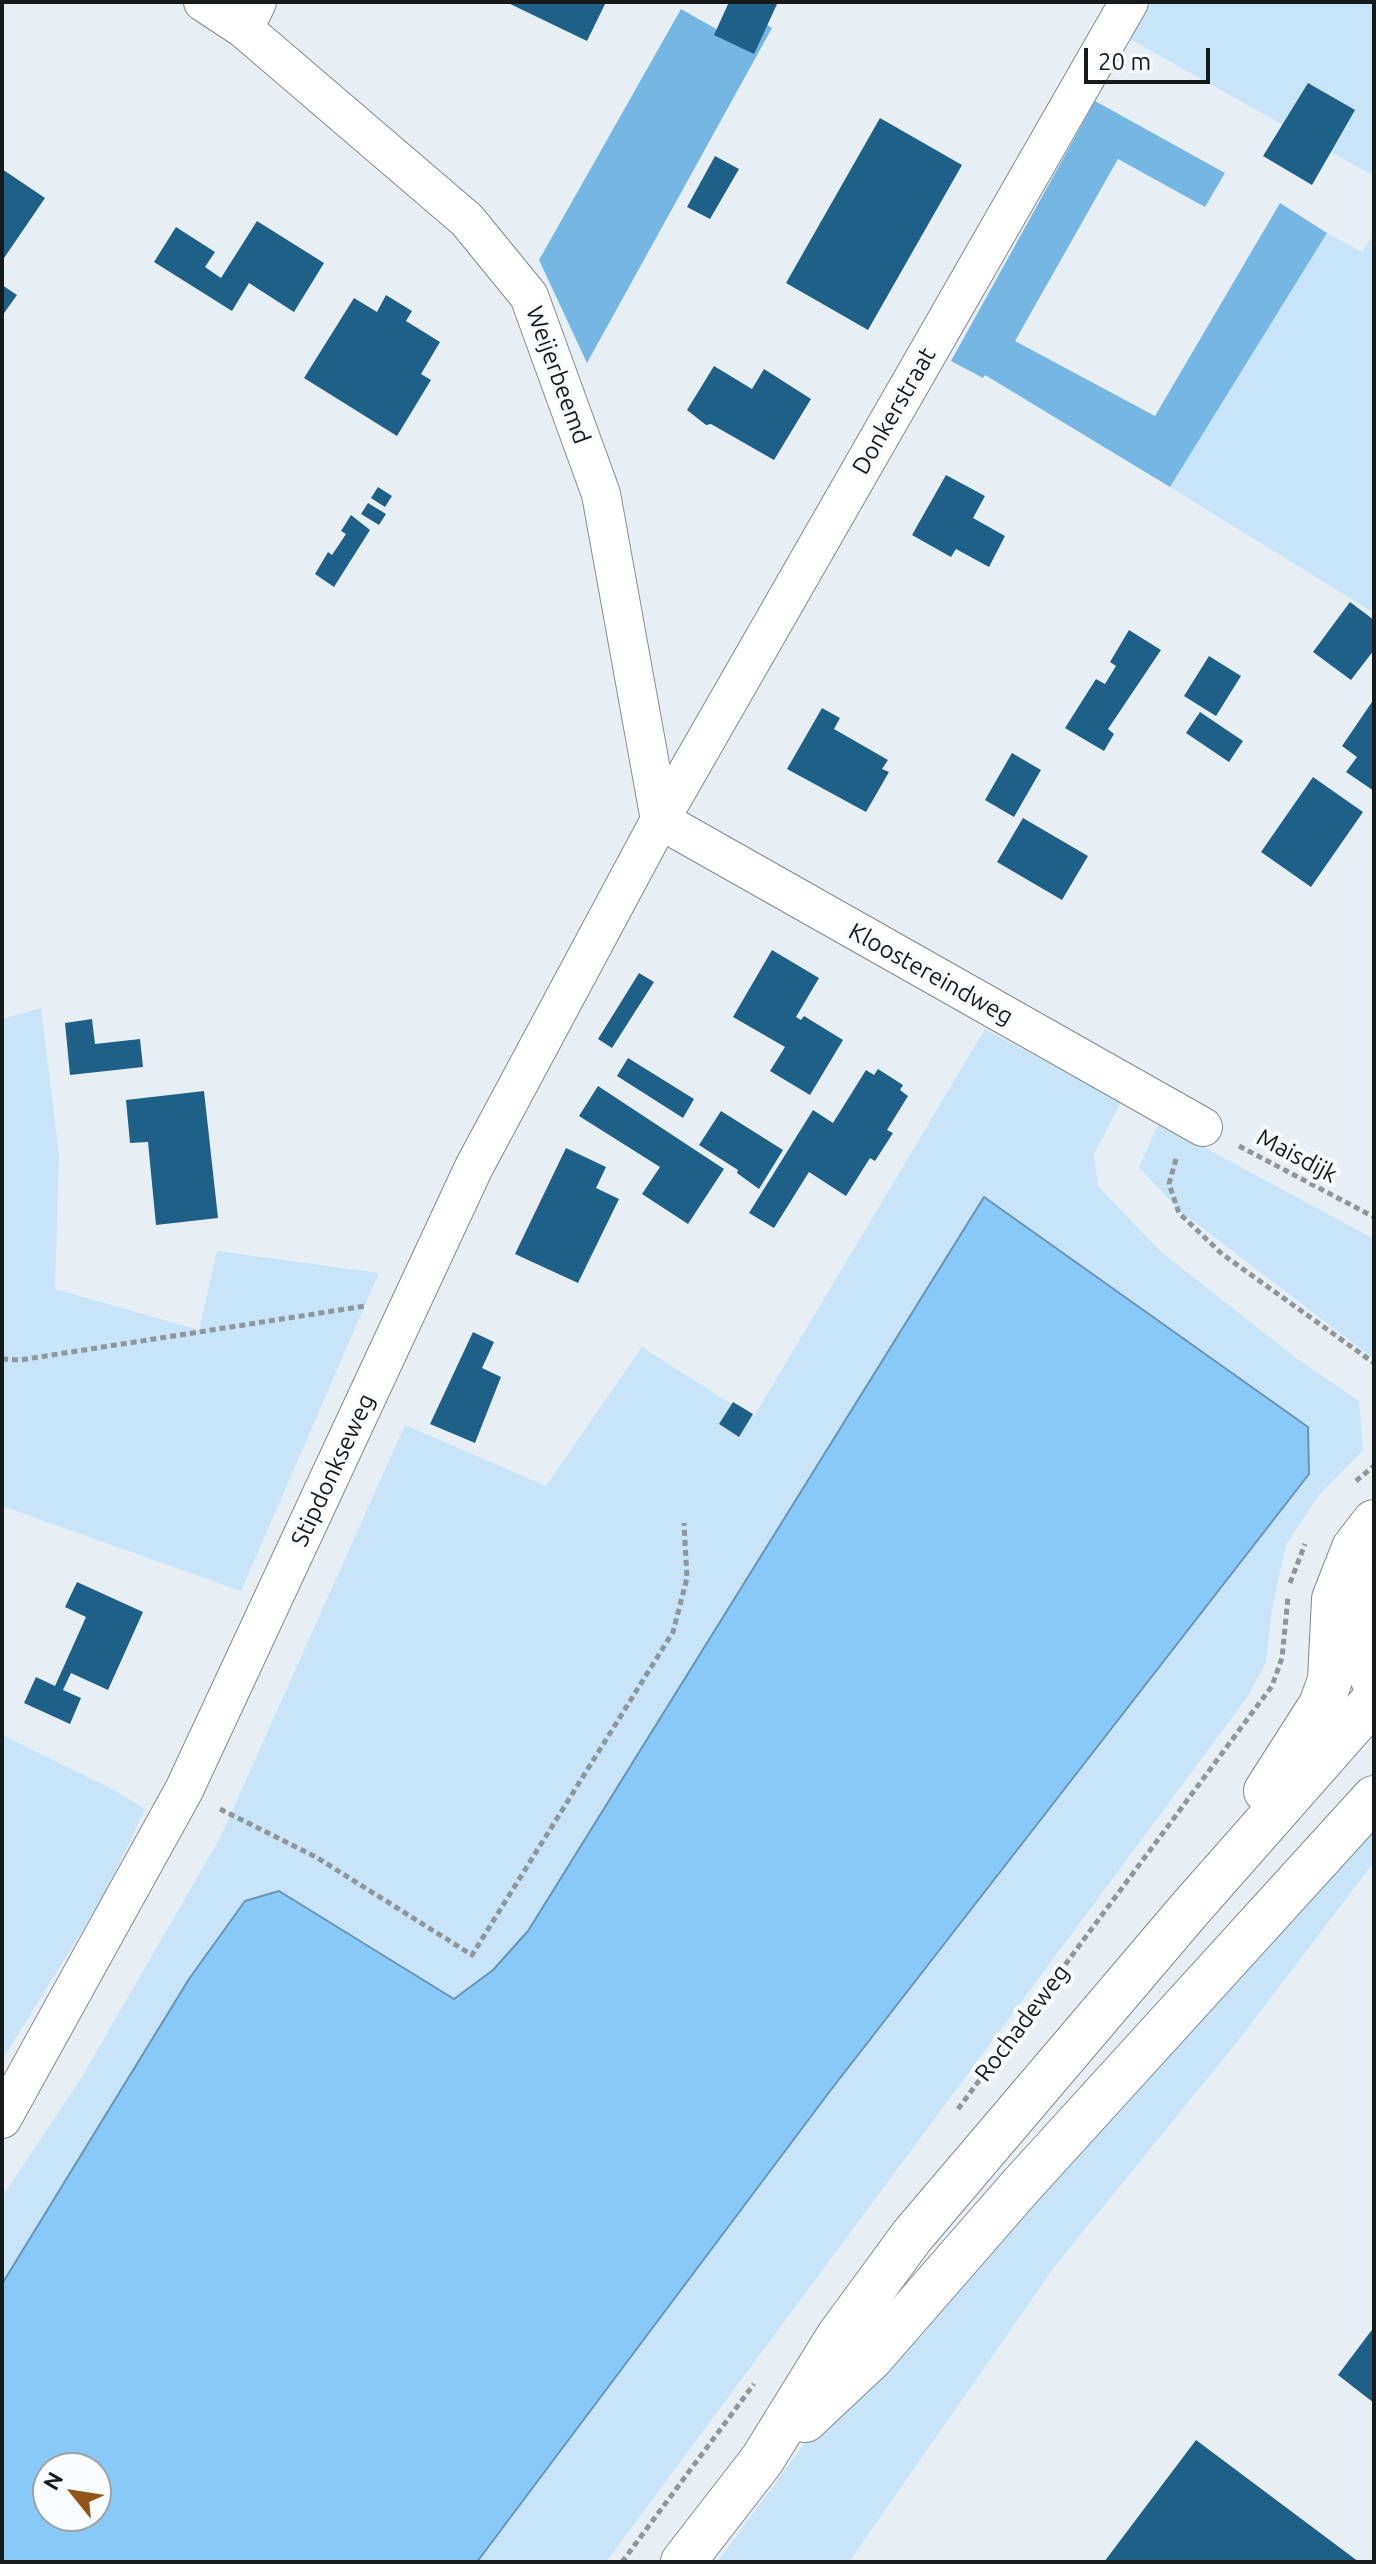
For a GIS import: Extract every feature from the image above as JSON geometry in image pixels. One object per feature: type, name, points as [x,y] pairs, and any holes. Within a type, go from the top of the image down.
[{"type":"main road","points":[[1189,1910],[1321,1705],[1330,1680],[1334,1599],[1354,1548],[1361,1506]]},
{"type":"main road","points":[[1374,1585],[1364,1626],[1365,1649],[1374,1682]]},
{"type":"main road","points":[[683,2562],[762,2460],[838,2337],[912,2236],[1189,1910],[1374,1700]]},
{"type":"main road","points":[[762,2460],[871,2358],[1072,2128],[1374,1798]]},
{"type":"street","name":"Weijerbeemd","points":[[203,2],[251,16],[467,220],[529,296],[601,494],[660,820]]},
{"type":"street","name":"Donkerstraat","points":[[660,820],[1129,2]]},
{"type":"street","name":"Kloostereindweg","points":[[660,820],[1203,1127]]},
{"type":"street","name":"Stipdonkseweg","points":[[2,2119],[184,1790],[474,1167],[660,820]]},
{"type":"path","name":"Maisdijk","points":[[1203,1127],[1374,1217]]},
{"type":"path","points":[[1203,1127],[1176,1159],[1169,1184],[1179,1213],[1222,1254],[1374,1363]]},
{"type":"path","points":[[2,1359],[20,1360],[413,1299]]},
{"type":"path","points":[[1361,1506],[1374,1466]]},
{"type":"path","points":[[184,1790],[316,1857],[472,1955],[673,1632],[687,1578],[684,1523]]},
{"type":"path","name":"Rochadeweg","points":[[952,2118],[1272,1686],[1282,1658],[1292,1575],[1307,1540]]},
{"type":"path","points":[[622,2562],[763,2372]]},
{"type":"shaded area","points":[[1151,2],[1374,2],[1374,176],[1130,39]]},
{"type":"shaded area","points":[[741,8],[772,28],[587,363],[539,260],[681,9],[725,34]]},
{"type":"shaded area","points":[[1095,101],[1225,173],[1205,207],[1118,159],[1015,341],[1155,416],[1280,203],[1327,233],[1170,487],[985,375],[983,378],[951,361]]},
{"type":"shaded area","points":[[1327,233],[1362,252],[1374,233],[1374,613],[1170,487]]},
{"type":"shaded area","points":[[41,1008],[59,1155],[55,1289],[199,1330],[217,1251],[379,1273],[241,1591],[2,1506],[2,1019]]},
{"type":"shaded area","points":[[985,1029],[1121,1102],[1094,1154],[1098,1186],[1160,1251],[1296,1358],[1359,1401],[1363,1450],[1319,1495],[1286,1545],[1272,1609],[1266,1662],[1248,1696],[606,2562],[477,2562],[830,2091],[985,1197],[528,1932],[493,1970],[454,1999],[363,1941],[189,1979],[2,2284],[2,2197],[80,2080],[220,1838],[405,1425],[546,1486],[642,1347],[753,1418]]},
{"type":"shaded area","points":[[1159,1123],[1374,1239],[1374,1359],[1180,1211],[1139,1167]]},
{"type":"shaded area","points":[[984,1197],[1308,1427],[1309,1474],[830,2091],[477,2562],[2,2562],[2,2284],[189,1979],[245,1901],[279,1891],[454,1999],[493,1970],[528,1931]]},
{"type":"shaded area","points":[[2,1735],[112,1789],[145,1809],[105,1894],[2,2060]]},
{"type":"shaded area","points":[[1374,1824],[1374,1862],[1237,2042],[1055,2266],[849,2562],[717,2562],[805,2443]]},
{"type":"building","points":[[506,2],[606,2],[587,41]]},
{"type":"building","points":[[729,2],[778,2],[754,54],[714,35]]},
{"type":"building","points":[[1308,83],[1355,110],[1312,185],[1263,156]]},
{"type":"building","points":[[880,118],[962,165],[868,330],[786,283]]},
{"type":"building","points":[[715,156],[739,169],[710,219],[687,207]]},
{"type":"building","points":[[2,169],[45,198],[2,261]]},
{"type":"building","points":[[257,221],[324,263],[294,312],[249,283],[232,311],[154,262],[176,227],[215,252],[205,267],[221,278]]},
{"type":"building","points":[[2,285],[17,295],[2,316]]},
{"type":"building","points":[[386,295],[412,311],[406,321],[440,342],[421,374],[431,380],[397,436],[304,378],[354,298],[377,312]]},
{"type":"building","points":[[714,366],[752,389],[764,369],[811,399],[774,460],[711,424],[706,425],[687,410]]},
{"type":"building","points":[[946,475],[985,496],[973,518],[1005,536],[989,567],[956,549],[951,557],[912,535]]},
{"type":"building","points":[[378,487],[392,496],[385,507],[371,498]]},
{"type":"building","points":[[368,503],[386,514],[379,525],[361,514]]},
{"type":"building","points":[[351,515],[370,530],[334,587],[315,574],[328,552],[332,555],[346,534],[341,531]]},
{"type":"building","points":[[1350,602],[1374,620],[1374,650],[1351,680],[1313,652]]},
{"type":"building","points":[[1129,630],[1161,650],[1108,729],[1114,734],[1104,751],[1065,728],[1096,679],[1105,684],[1116,666],[1110,662]]},
{"type":"building","points":[[1209,656],[1241,676],[1216,716],[1184,696]]},
{"type":"building","points":[[1374,699],[1374,791],[1346,772],[1357,757],[1342,746]]},
{"type":"building","points":[[822,708],[840,718],[834,729],[888,760],[882,769],[889,772],[866,812],[787,769]]},
{"type":"building","points":[[1200,712],[1243,741],[1229,762],[1186,733]]},
{"type":"building","points":[[1012,753],[1041,770],[1014,817],[985,800]]},
{"type":"building","points":[[1313,777],[1363,812],[1311,887],[1261,852]]},
{"type":"building","points":[[1023,818],[1088,856],[1062,900],[997,862]]},
{"type":"building","points":[[772,950],[819,978],[796,1017],[801,1020],[804,1016],[843,1040],[810,1095],[770,1071],[785,1047],[733,1017]]},
{"type":"building","points":[[639,973],[654,982],[612,1048],[598,1039]]},
{"type":"building","points":[[92,1019],[95,1044],[140,1039],[143,1067],[70,1075],[65,1023]]},
{"type":"building","points":[[628,1058],[694,1099],[683,1118],[617,1076]]},
{"type":"building","points":[[878,1069],[903,1085],[900,1090],[908,1096],[887,1130],[893,1133],[875,1161],[870,1158],[846,1196],[809,1172],[774,1228],[749,1213],[813,1110],[833,1123],[866,1070],[874,1075]]},
{"type":"building","points":[[598,1086],[724,1169],[688,1224],[642,1194],[660,1167],[579,1116]]},
{"type":"building","points":[[204,1091],[218,1218],[156,1225],[148,1142],[130,1143],[126,1100]]},
{"type":"building","points":[[721,1111],[783,1150],[759,1189],[737,1173],[738,1170],[699,1145]]},
{"type":"building","points":[[566,1148],[606,1167],[596,1188],[619,1199],[578,1283],[515,1254]]},
{"type":"building","points":[[473,1332],[494,1342],[482,1368],[501,1377],[475,1443],[430,1424]]},
{"type":"building","points":[[733,1402],[753,1414],[739,1437],[719,1424]]},
{"type":"building","points":[[77,1582],[143,1612],[108,1690],[71,1673],[63,1690],[81,1698],[70,1724],[24,1703],[36,1677],[55,1686],[86,1617],[65,1607]]},
{"type":"building","points":[[1374,2327],[1374,2403],[1338,2375]]},
{"type":"building","points":[[1196,2440],[1359,2562],[1104,2562]]}]
